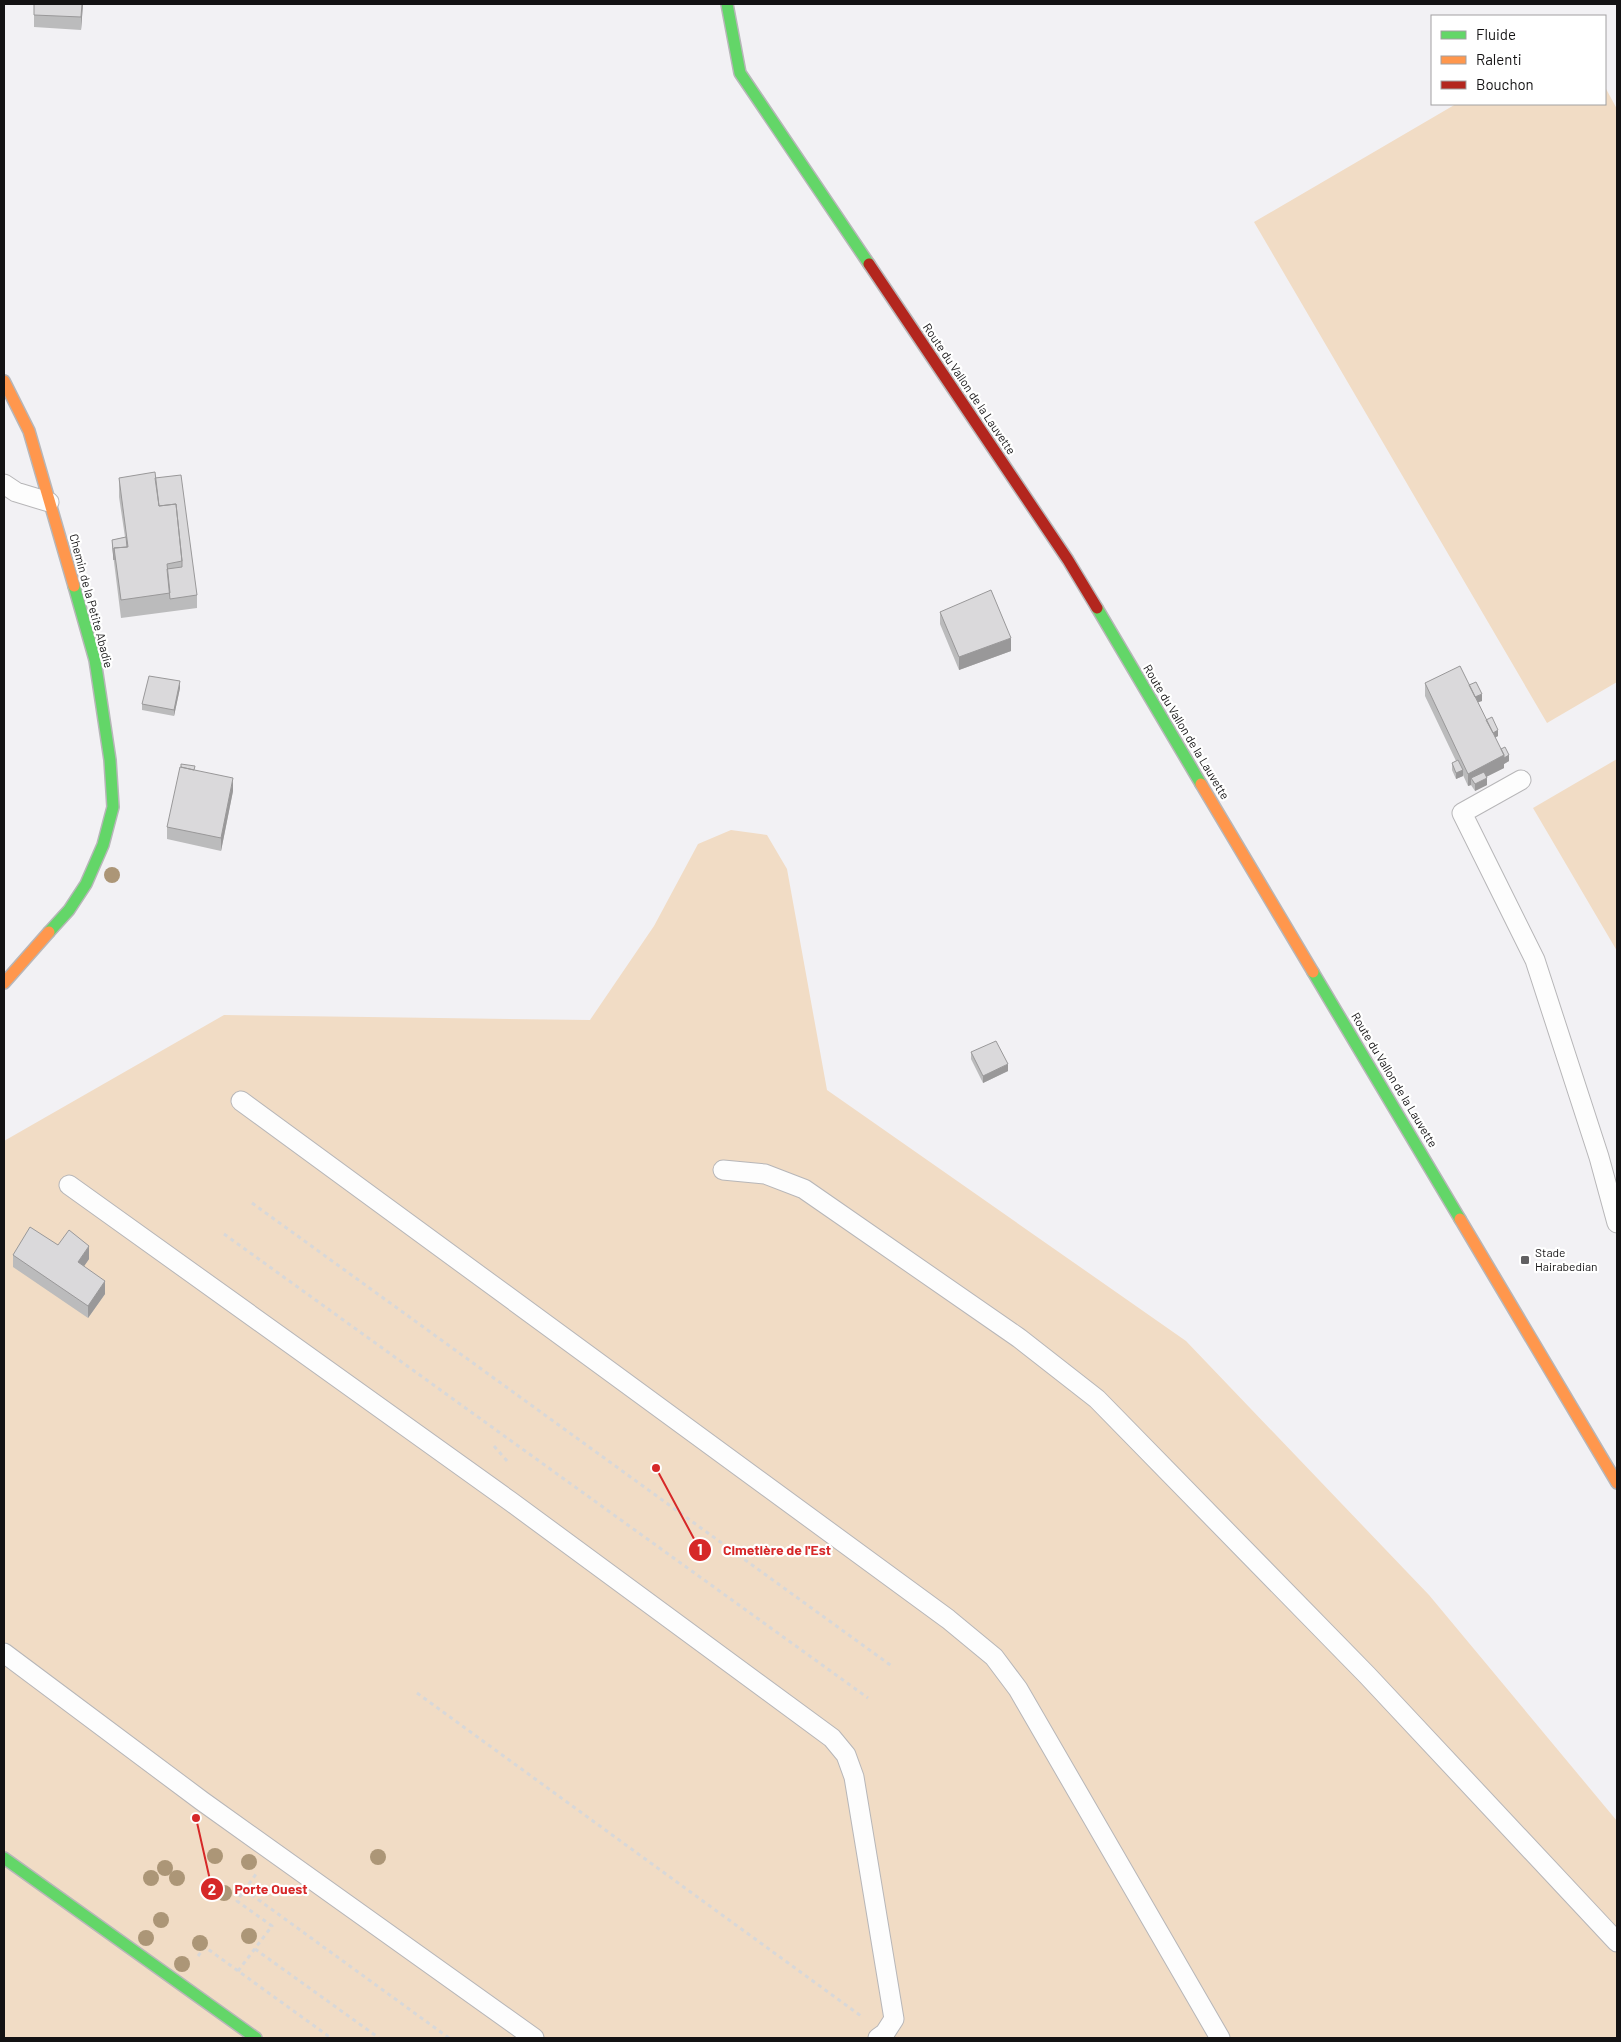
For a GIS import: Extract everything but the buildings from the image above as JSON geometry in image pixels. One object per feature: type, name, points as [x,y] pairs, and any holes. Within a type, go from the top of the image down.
[{"type":"street","name":"Route du Vallon de la Lauvette","points":[[727,4],[740,73],[1068,560],[1617,1483]]},
{"type":"street","name":"Chemin de la Petite Abadie","points":[[4,381],[29,431],[96,660],[110,760],[112,807],[104,845],[86,884],[69,910],[4,983]]},
{"type":"street","points":[[4,1858],[256,2038]]},
{"type":"lane","points":[[4,484],[16,492],[49,502]]},
{"type":"lane","points":[[1521,780],[1462,813],[1535,960],[1599,1157],[1617,1223]]},
{"type":"lane","points":[[241,1102],[948,1619],[994,1658],[1018,1689],[1220,2038]]},
{"type":"lane","points":[[723,1170],[764,1174],[804,1188],[1019,1338],[1096,1400],[1373,1682],[1617,1942]]},
{"type":"lane","points":[[69,1185],[510,1501],[832,1738],[846,1754],[854,1777],[894,2019],[882,2036]]},
{"type":"lane","points":[[4,1654],[202,1802],[534,2038]]},
{"type":"path","points":[[252,1203],[894,1667]]},
{"type":"path","points":[[224,1234],[868,1698]]},
{"type":"path","points":[[417,1693],[882,2036]]},
{"type":"path","points":[[238,1971],[272,1926],[237,1901],[260,1869]]},
{"type":"path","points":[[245,1890],[449,2038]]},
{"type":"path","points":[[178,1983],[205,1947],[331,2038]]},
{"type":"path","points":[[255,1949],[379,2038]]},
{"type":"shaded area","points":[[1606,89],[1617,109],[1617,682],[1547,723],[1254,222],[1454,105],[1606,105]]},
{"type":"shaded area","points":[[1617,759],[1617,951],[1533,808]]},
{"type":"shaded area","points":[[731,830],[767,835],[787,869],[827,1090],[1186,1341],[1429,1595],[1617,1821],[1617,2038],[4,2038],[4,1141],[224,1015],[590,1020],[654,926],[698,844]]},
{"type":"traffic: fast","points":[[727,4],[740,73],[869,264]]},
{"type":"traffic: fast","points":[[49,932],[69,910],[86,884],[103,845],[113,807],[110,760],[95,660],[74,586]]},
{"type":"traffic: fast","points":[[1097,608],[1201,784]]},
{"type":"traffic: fast","points":[[1313,972],[1460,1219]]},
{"type":"traffic: fast","points":[[4,1858],[256,2038]]},
{"type":"traffic: slow","points":[[4,381],[29,431],[74,586]]},
{"type":"traffic: slow","points":[[1201,784],[1313,972]]},
{"type":"traffic: slow","points":[[4,983],[49,932]]},
{"type":"traffic: slow","points":[[1460,1219],[1617,1483]]},
{"type":"traffic: jam","points":[[869,264],[1068,560],[1097,608]]},
{"type":"place","name":"Stade Hairabedian","points":[[1525,1260]]},
{"type":"place","name":"Cimetière de l'Est","points":[[656,1468]]},
{"type":"place","name":"Porte Ouest","points":[[196,1818]]}]
